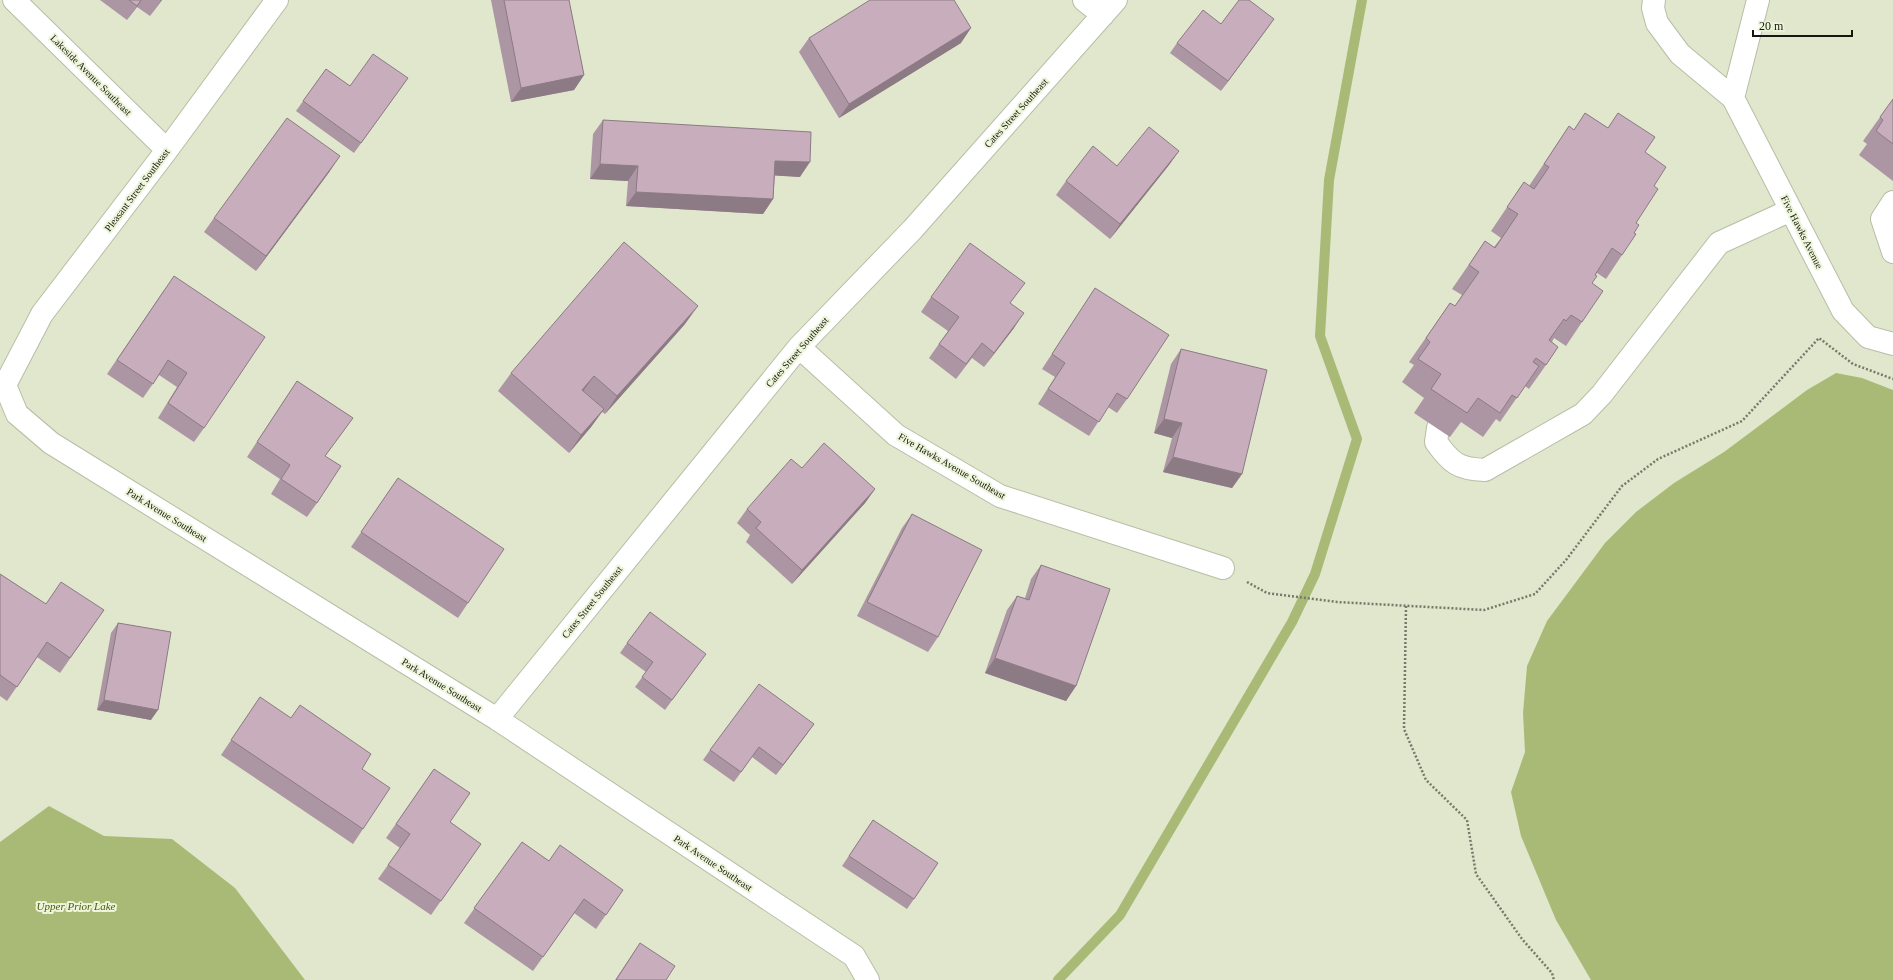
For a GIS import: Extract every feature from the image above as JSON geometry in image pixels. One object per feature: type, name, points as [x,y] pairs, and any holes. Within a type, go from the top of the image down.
[{"type":"street","name":"Lakeside Avenue Southeast","points":[[14,0],[167,150]]},
{"type":"street","name":"Pleasant Street Southeast","points":[[5,395],[42,314],[167,150],[277,0]]},
{"type":"street","points":[[1084,0],[1110,7]]},
{"type":"street","points":[[1654,0],[1653,8],[1657,23],[1680,54],[1733,98],[1758,0]]},
{"type":"street","name":"Cates Street Southeast","points":[[497,719],[798,347],[912,230],[1110,7]]},
{"type":"street","name":"Five Hawks Avenue","points":[[1733,98],[1843,311],[1868,337],[1893,344]]},
{"type":"street","points":[[1893,202],[1882,219],[1893,252]]},
{"type":"street","points":[[1438,428],[1436,442],[1452,462],[1466,469],[1485,470],[1583,414],[1602,394],[1719,243],[1791,210]]},
{"type":"street","name":"Five Hawks Avenue Southeast","points":[[798,347],[896,435],[1000,496],[1223,568]]},
{"type":"street","name":"Park Avenue Southeast","points":[[5,395],[17,414],[51,443],[497,719],[854,956],[868,980]]},
{"type":"path","points":[[1267,593],[1337,602],[1484,610],[1535,594],[1566,560],[1622,486],[1658,459],[1742,421],[1819,338],[1853,364],[1893,379]]},
{"type":"path","points":[[1406,606],[1404,729],[1426,780],[1467,820],[1476,874],[1522,939],[1552,973],[1554,980]]},
{"type":"water","points":[[1836,373],[1862,378],[1893,390],[1893,980],[1591,980],[1556,920],[1521,836],[1511,792],[1525,752],[1523,713],[1527,666],[1547,621],[1605,543],[1636,512],[1674,483],[1724,452],[1807,390]]},
{"type":"water","name":"Upper Prior Lake","points":[[49,806],[104,836],[172,839],[235,888],[305,980],[0,980],[0,842]]},
{"type":"building","points":[[129,0],[141,0],[137,6]]},
{"type":"building","points":[[504,0],[569,0],[584,75],[521,88]]},
{"type":"building","points":[[870,0],[954,0],[971,28],[849,104],[809,38]]},
{"type":"building","points":[[1239,0],[1249,0],[1274,19],[1228,81],[1177,43],[1203,10],[1221,24]]},
{"type":"building","points":[[373,54],[408,78],[361,143],[303,101],[326,69],[350,86]]},
{"type":"building","points":[[1893,99],[1893,144],[1876,131],[1883,120],[1880,117]]},
{"type":"building","points":[[1585,113],[1608,128],[1618,113],[1655,137],[1645,152],[1666,167],[1654,186],[1658,189],[1636,223],[1639,225],[1634,233],[1636,234],[1622,255],[1612,248],[1595,275],[1597,276],[1592,283],[1603,291],[1582,322],[1571,315],[1566,321],[1564,319],[1549,340],[1558,347],[1546,365],[1536,358],[1533,362],[1539,366],[1517,398],[1512,395],[1500,413],[1478,398],[1467,413],[1431,389],[1441,374],[1418,359],[1430,342],[1426,338],[1450,303],[1455,306],[1479,272],[1469,265],[1485,241],[1495,248],[1518,214],[1507,207],[1524,182],[1534,189],[1549,167],[1544,164],[1569,126],[1574,130]]},
{"type":"building","points":[[287,118],[340,156],[266,256],[214,218]]},
{"type":"building","points":[[603,120],[811,132],[810,162],[775,161],[773,199],[636,192],[638,166],[600,164]]},
{"type":"building","points":[[1149,127],[1179,151],[1120,224],[1066,181],[1093,146],[1117,166]]},
{"type":"building","points":[[624,242],[698,306],[617,396],[594,376],[582,390],[604,409],[581,435],[511,373]]},
{"type":"building","points":[[970,243],[1025,283],[1010,303],[1024,313],[994,353],[982,343],[966,364],[939,344],[959,317],[931,297]]},
{"type":"building","points":[[174,276],[265,337],[204,428],[168,403],[187,373],[168,360],[153,384],[117,360]]},
{"type":"building","points":[[1095,288],[1169,335],[1127,399],[1117,393],[1099,422],[1048,389],[1065,363],[1052,354]]},
{"type":"building","points":[[1181,349],[1267,370],[1242,474],[1173,457],[1182,423],[1164,419]]},
{"type":"building","points":[[297,381],[353,418],[325,456],[341,466],[317,503],[281,479],[290,465],[257,442]]},
{"type":"building","points":[[824,443],[875,489],[802,570],[756,528],[761,522],[747,509],[791,459],[802,468]]},
{"type":"building","points":[[398,478],[504,549],[468,603],[361,532]]},
{"type":"building","points":[[912,514],[982,550],[938,637],[867,602]]},
{"type":"building","points":[[1041,565],[1110,589],[1076,686],[995,658],[1017,596],[1029,600]]},
{"type":"building","points":[[0,574],[46,604],[61,582],[104,610],[70,658],[47,642],[17,687],[0,675]]},
{"type":"building","points":[[650,612],[706,654],[672,700],[642,677],[653,662],[627,643]]},
{"type":"building","points":[[118,623],[171,632],[158,710],[104,700]]},
{"type":"building","points":[[759,684],[814,724],[783,765],[759,747],[741,772],[710,750]]},
{"type":"building","points":[[260,697],[291,718],[300,705],[371,754],[362,769],[390,788],[363,829],[231,740]]},
{"type":"building","points":[[434,769],[470,793],[450,822],[481,844],[441,901],[388,865],[410,834],[396,824]]},
{"type":"building","points":[[873,820],[938,863],[914,899],[849,856]]},
{"type":"building","points":[[522,842],[549,861],[560,845],[623,890],[606,915],[584,899],[543,957],[474,908]]},
{"type":"building","points":[[640,943],[675,966],[666,980],[616,980]]},
{"type":"waterway","points":[[1058,980],[1120,915],[1292,622],[1315,574],[1357,439],[1320,336],[1329,180],[1362,0]]}]
